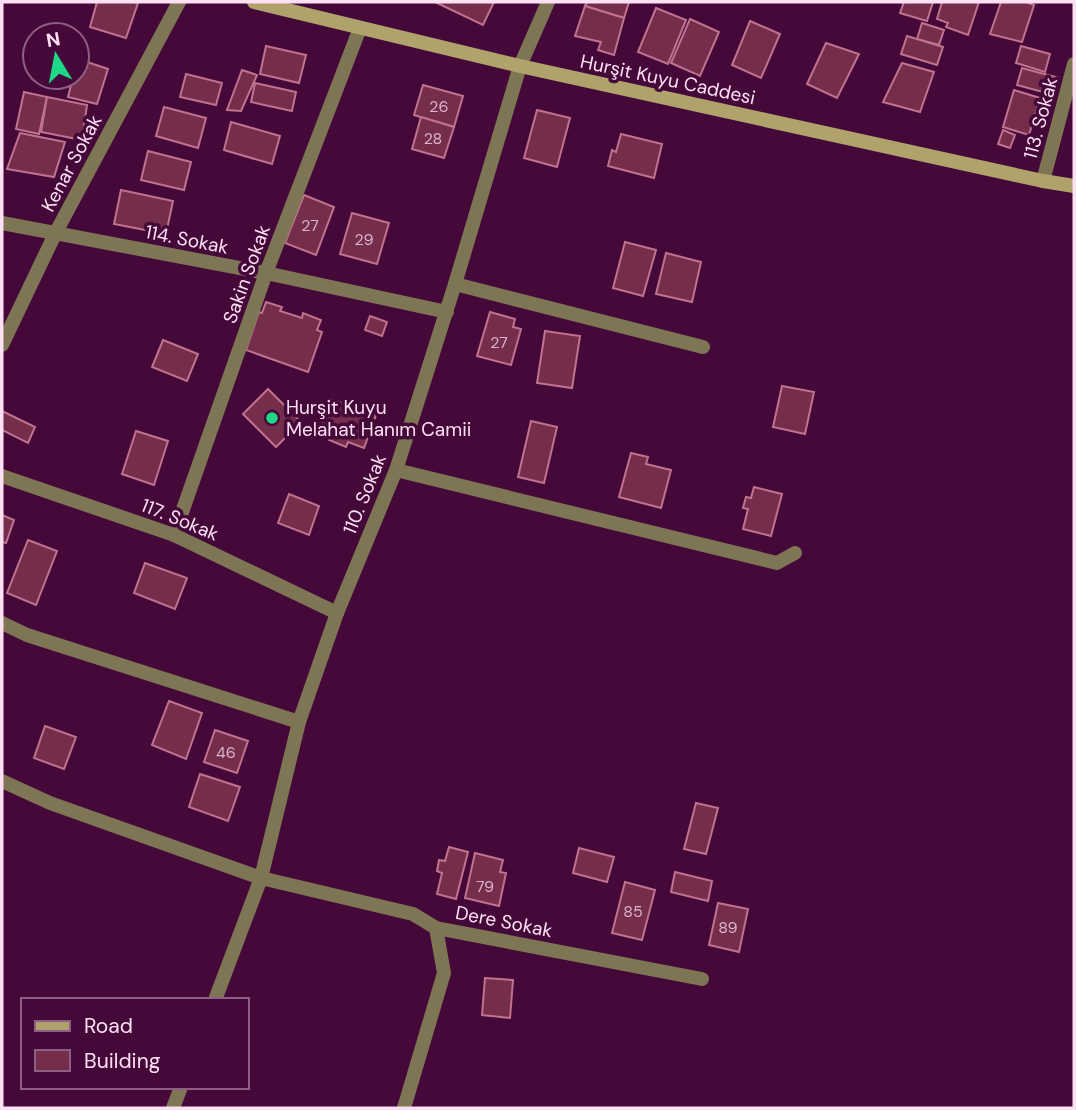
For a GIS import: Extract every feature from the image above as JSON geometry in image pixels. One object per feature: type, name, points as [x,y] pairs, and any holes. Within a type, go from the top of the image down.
[{"type":"street","name":"Kenar Sokak","points":[[2,345],[55,234],[179,2]]},
{"type":"street","name":"Hurşit Kuyu Caddesi","points":[[254,2],[520,66],[1074,186]]},
{"type":"street","name":"110. Sokak","points":[[216,998],[261,878],[299,722],[337,613],[396,470],[447,312],[520,66],[548,2]]},
{"type":"street","name":"Sakin Sokak","points":[[174,535],[266,273],[360,28]]},
{"type":"street","name":"113. Sokak","points":[[1043,181],[1074,64]]},
{"type":"street","name":"114. Sokak","points":[[2,223],[266,273],[447,312]]},
{"type":"street","points":[[455,284],[703,348]]},
{"type":"street","points":[[396,470],[777,562],[795,553]]},
{"type":"street","name":"117. Sokak","points":[[2,476],[174,535],[337,613]]},
{"type":"street","points":[[2,623],[27,635],[299,722]]},
{"type":"street","name":"Dere Sokak","points":[[2,781],[50,803],[261,878],[413,914],[436,928],[702,979]]},
{"type":"street","points":[[404,1108],[444,973],[436,928]]},
{"type":"street","points":[[173,1108],[180,1089]]},
{"type":"building","points":[[97,2],[138,3],[126,38],[91,27]]},
{"type":"building","points":[[435,2],[494,2],[483,25]]},
{"type":"building","points":[[587,2],[629,2],[624,18],[585,6]]},
{"type":"building","points":[[904,2],[933,2],[927,21],[900,13]]},
{"type":"building","points":[[942,2],[979,2],[968,35],[946,27],[948,23],[937,19]]},
{"type":"building","points":[[1001,2],[1026,2],[1034,5],[1022,42],[990,34]]},
{"type":"building","points":[[585,6],[624,18],[614,55],[598,50],[601,42],[575,36]]},
{"type":"building","points":[[656,8],[686,20],[668,64],[638,52]]},
{"type":"building","points":[[690,19],[719,32],[700,76],[671,63]]},
{"type":"building","points":[[750,21],[780,34],[761,78],[732,65]]},
{"type":"building","points":[[922,23],[944,30],[939,45],[917,39]]},
{"type":"building","points":[[907,36],[943,47],[937,65],[901,54]]},
{"type":"building","points":[[826,43],[859,54],[837,98],[807,84]]},
{"type":"building","points":[[266,46],[306,55],[299,83],[260,74]]},
{"type":"building","points":[[1021,46],[1050,54],[1045,72],[1016,63]]},
{"type":"building","points":[[91,63],[108,69],[97,104],[68,97],[70,91],[91,91]]},
{"type":"building","points":[[902,63],[934,72],[920,112],[883,102]]},
{"type":"building","points":[[1022,68],[1059,78],[1054,95],[1017,85]]},
{"type":"building","points":[[242,70],[257,75],[241,111],[227,110]]},
{"type":"building","points":[[186,74],[222,83],[216,105],[180,97]]},
{"type":"building","points":[[255,83],[296,92],[292,111],[251,102]]},
{"type":"building","points":[[423,85],[463,96],[454,127],[414,115]]},
{"type":"building","points":[[1014,90],[1040,98],[1029,135],[1003,127]]},
{"type":"building","points":[[24,92],[47,97],[39,134],[16,129]]},
{"type":"building","points":[[47,97],[87,105],[82,140],[41,132]]},
{"type":"building","points":[[164,107],[206,118],[198,148],[156,136]]},
{"type":"building","points":[[537,110],[570,118],[557,167],[524,158]]},
{"type":"building","points":[[421,117],[454,127],[444,158],[412,149]]},
{"type":"building","points":[[231,122],[280,136],[272,164],[224,150]]},
{"type":"building","points":[[1003,130],[1015,135],[1010,148],[998,144]]},
{"type":"building","points":[[20,133],[65,142],[54,177],[7,169]]},
{"type":"building","points":[[621,134],[662,144],[654,178],[608,166],[612,150],[616,152]]},
{"type":"building","points":[[148,151],[191,162],[184,190],[141,180]]},
{"type":"building","points":[[121,190],[173,201],[166,234],[114,224]]},
{"type":"building","points":[[304,195],[334,207],[316,255],[285,243]]},
{"type":"building","points":[[352,213],[389,223],[377,264],[340,254]]},
{"type":"building","points":[[625,242],[656,250],[643,296],[613,288]]},
{"type":"building","points":[[666,253],[701,262],[692,302],[656,294]]},
{"type":"building","points":[[266,302],[282,307],[280,311],[302,318],[303,313],[321,320],[317,330],[322,332],[308,372],[246,350],[259,312],[262,313]]},
{"type":"building","points":[[490,312],[515,319],[513,327],[521,329],[511,365],[477,356]]},
{"type":"building","points":[[370,316],[387,322],[382,336],[365,330]]},
{"type":"building","points":[[545,331],[580,336],[572,388],[537,383]]},
{"type":"building","points":[[163,340],[198,354],[187,381],[152,367]]},
{"type":"building","points":[[782,386],[814,392],[805,434],[773,427]]},
{"type":"building","name":"Hurşit Kuyu Melahat Hanım Camii","points":[[268,389],[301,422],[276,447],[243,414]]},
{"type":"building","points":[[331,399],[376,415],[364,448],[348,442],[346,447],[329,440],[330,435],[319,432]]},
{"type":"building","points":[[2,411],[35,427],[28,443],[2,430]]},
{"type":"building","points":[[531,421],[557,427],[544,483],[518,477]]},
{"type":"building","points":[[136,431],[168,441],[154,485],[122,474]]},
{"type":"building","points":[[631,453],[648,457],[646,464],[671,470],[661,508],[619,497]]},
{"type":"building","points":[[754,487],[782,494],[771,536],[743,529],[748,509],[743,508],[746,497],[751,498]]},
{"type":"building","points":[[289,494],[319,506],[309,535],[278,523]]},
{"type":"building","points":[[2,515],[14,520],[6,543],[2,542]]},
{"type":"building","points":[[28,540],[57,551],[36,605],[7,593]]},
{"type":"building","points":[[145,563],[187,578],[175,609],[134,593]]},
{"type":"building","points":[[169,701],[202,713],[186,759],[152,745]]},
{"type":"building","points":[[45,726],[76,737],[64,769],[34,758]]},
{"type":"building","points":[[215,730],[248,741],[237,773],[204,762]]},
{"type":"building","points":[[200,774],[240,787],[228,821],[189,807]]},
{"type":"building","points":[[696,803],[718,808],[706,854],[684,849]]},
{"type":"building","points":[[449,847],[468,852],[456,899],[437,894],[442,873],[437,871],[439,860],[445,861]]},
{"type":"building","points":[[579,848],[614,857],[607,882],[573,873]]},
{"type":"building","points":[[475,853],[503,860],[500,872],[506,873],[499,906],[465,898]]},
{"type":"building","points":[[675,872],[712,881],[708,901],[671,892]]},
{"type":"building","points":[[625,882],[655,890],[642,940],[612,933]]},
{"type":"building","points":[[718,903],[748,909],[739,952],[709,945]]},
{"type":"building","points":[[485,978],[513,980],[510,1018],[482,1015]]},
{"type":"place","name":"Hurşit Kuyu Melahat Hanım Camii","points":[[272,418]]}]
